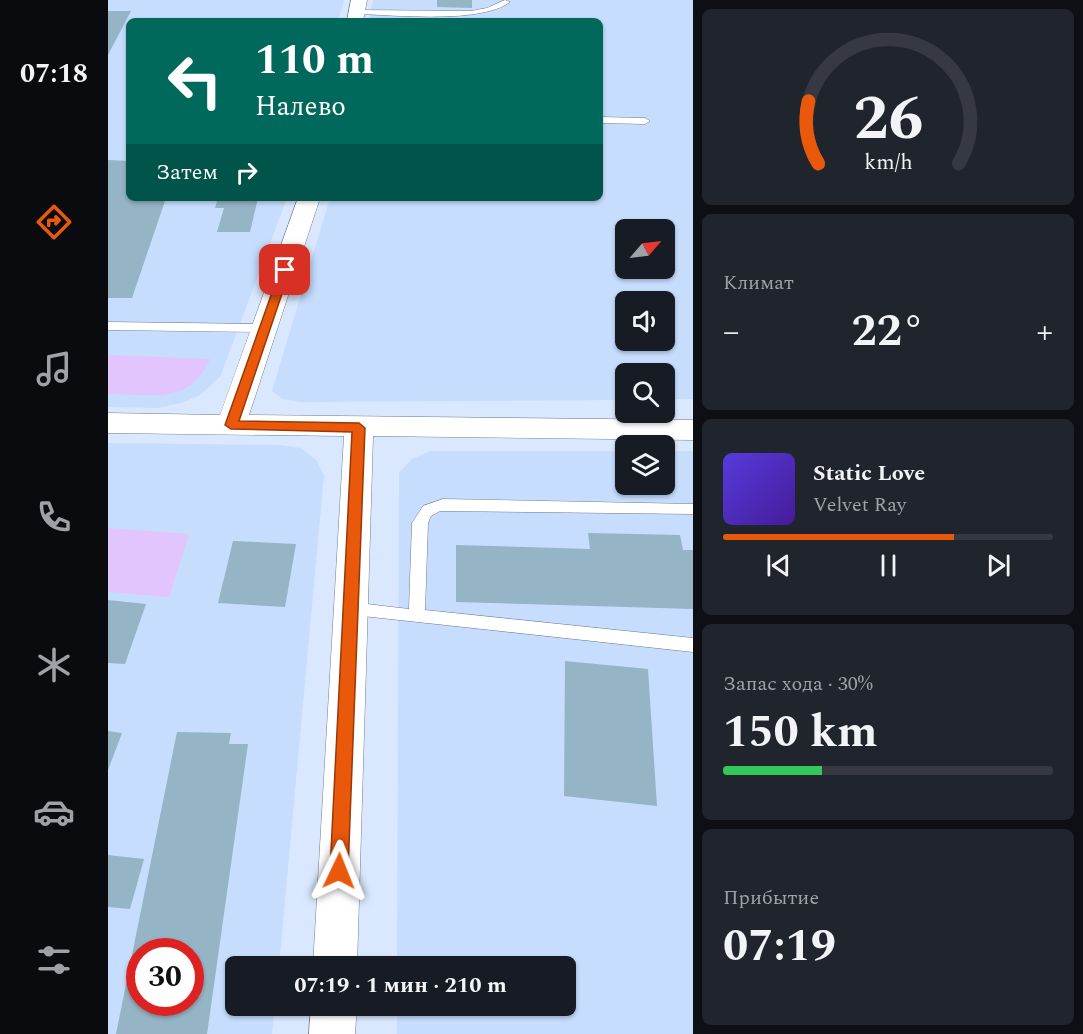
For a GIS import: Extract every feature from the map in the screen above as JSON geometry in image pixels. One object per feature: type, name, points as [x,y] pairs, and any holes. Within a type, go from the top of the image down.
[{"type":"street","points":[[231,425],[308,201]]},
{"type":"street","points":[[108,423],[359,428],[693,430]]},
{"type":"street","points":[[335,956],[359,428]]},
{"type":"street","points":[[332,1034],[333,1016]]},
{"type":"lane","points":[[357,11],[471,13],[489,10],[506,2]]},
{"type":"lane","points":[[603,120],[645,121]]},
{"type":"lane","points":[[108,326],[265,328]]},
{"type":"lane","points":[[417,616],[420,523],[422,516],[429,508],[443,504],[693,509]]},
{"type":"lane","points":[[350,609],[693,645]]},
{"type":"shaded area","points":[[108,0],[344,0],[339,18],[126,18],[126,201],[286,201],[220,377],[200,395],[182,403],[157,408],[108,407]]},
{"type":"shaded area","points":[[373,0],[693,0],[693,399],[675,399],[675,363],[615,363],[615,400],[300,402],[283,399],[272,391],[329,201],[603,201],[603,18],[370,18]]},
{"type":"shaded area","points":[[108,356],[210,359],[202,374],[180,391],[168,394],[139,395],[108,394]]},
{"type":"shaded area","points":[[108,443],[280,445],[301,448],[317,461],[324,475],[280,956],[225,956],[225,1016],[274,1016],[272,1034],[108,1034]]},
{"type":"shaded area","points":[[430,451],[615,451],[615,495],[675,495],[675,451],[693,451],[693,1034],[397,1034],[397,1016],[576,1016],[576,956],[397,956],[399,473],[412,459]]},
{"type":"shaded area","points":[[108,528],[189,534],[169,597],[108,592]]},
{"type":"building","points":[[437,0],[472,0],[472,8],[437,7]]},
{"type":"building","points":[[108,11],[131,11],[126,18],[108,55]]},
{"type":"building","points":[[108,160],[126,161],[126,201],[165,201],[132,298],[108,298]]},
{"type":"building","points":[[217,201],[257,201],[250,232],[217,232],[224,208],[215,208]]},
{"type":"building","points":[[588,533],[680,535],[683,550],[693,550],[693,609],[456,602],[456,545],[590,549]]},
{"type":"building","points":[[233,541],[296,544],[285,607],[218,603]]},
{"type":"building","points":[[108,600],[146,604],[125,664],[108,663]]},
{"type":"building","points":[[565,661],[648,669],[657,806],[564,796]]},
{"type":"building","points":[[108,731],[122,733],[108,770]]},
{"type":"building","points":[[177,732],[231,733],[229,744],[248,744],[207,1034],[116,1034],[126,984],[126,1016],[204,1016],[204,938],[135,938]]},
{"type":"building","points":[[108,855],[144,859],[130,909],[108,907]]},
{"type":"route","points":[[285,270],[231,425],[359,428],[339,871]]}]
